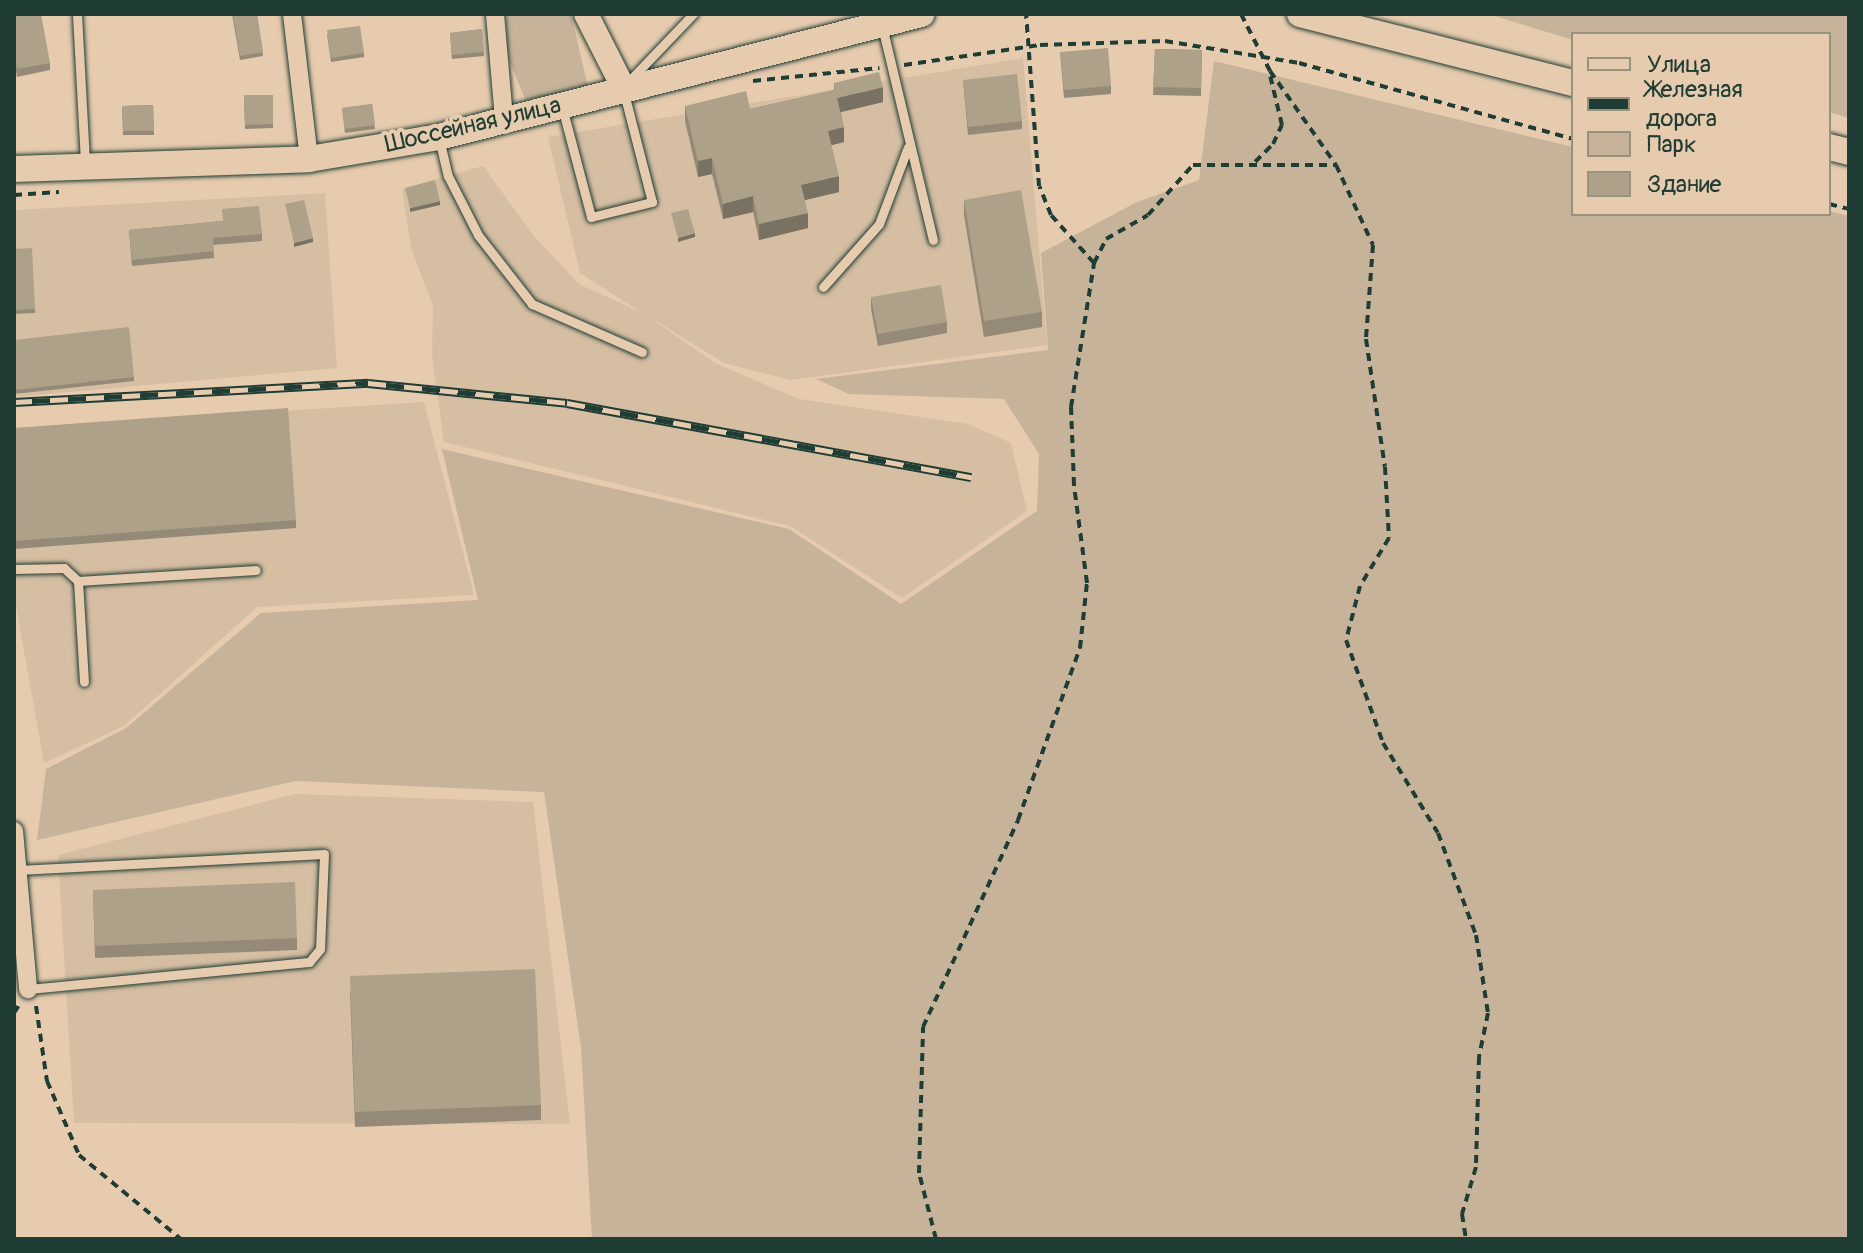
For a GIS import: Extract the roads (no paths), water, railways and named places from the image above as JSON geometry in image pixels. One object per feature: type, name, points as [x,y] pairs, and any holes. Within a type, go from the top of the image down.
[{"type":"main road","name":"Шоссейная улица","points":[[14,169],[309,159],[439,137],[623,87],[922,14]]},
{"type":"main road","points":[[1300,14],[1571,82]]},
{"type":"street","points":[[292,14],[309,159]]},
{"type":"street","points":[[495,14],[504,119]]},
{"type":"street","points":[[586,14],[623,87]]},
{"type":"street","points":[[14,831],[28,989]]},
{"type":"lane","points":[[77,14],[85,167]]},
{"type":"lane","points":[[562,104],[591,217],[652,202],[623,87],[693,14]]},
{"type":"lane","points":[[882,23],[933,240]]},
{"type":"lane","points":[[439,137],[448,176],[478,235],[532,304],[642,352]]},
{"type":"lane","points":[[823,287],[879,224],[909,144]]},
{"type":"lane","points":[[14,569],[64,568],[78,581],[84,682]]},
{"type":"lane","points":[[78,581],[256,570]]},
{"type":"lane","points":[[18,870],[324,854],[320,949],[309,962],[28,989]]},
{"type":"railway","points":[[14,402],[368,383],[567,403],[971,477]]}]
